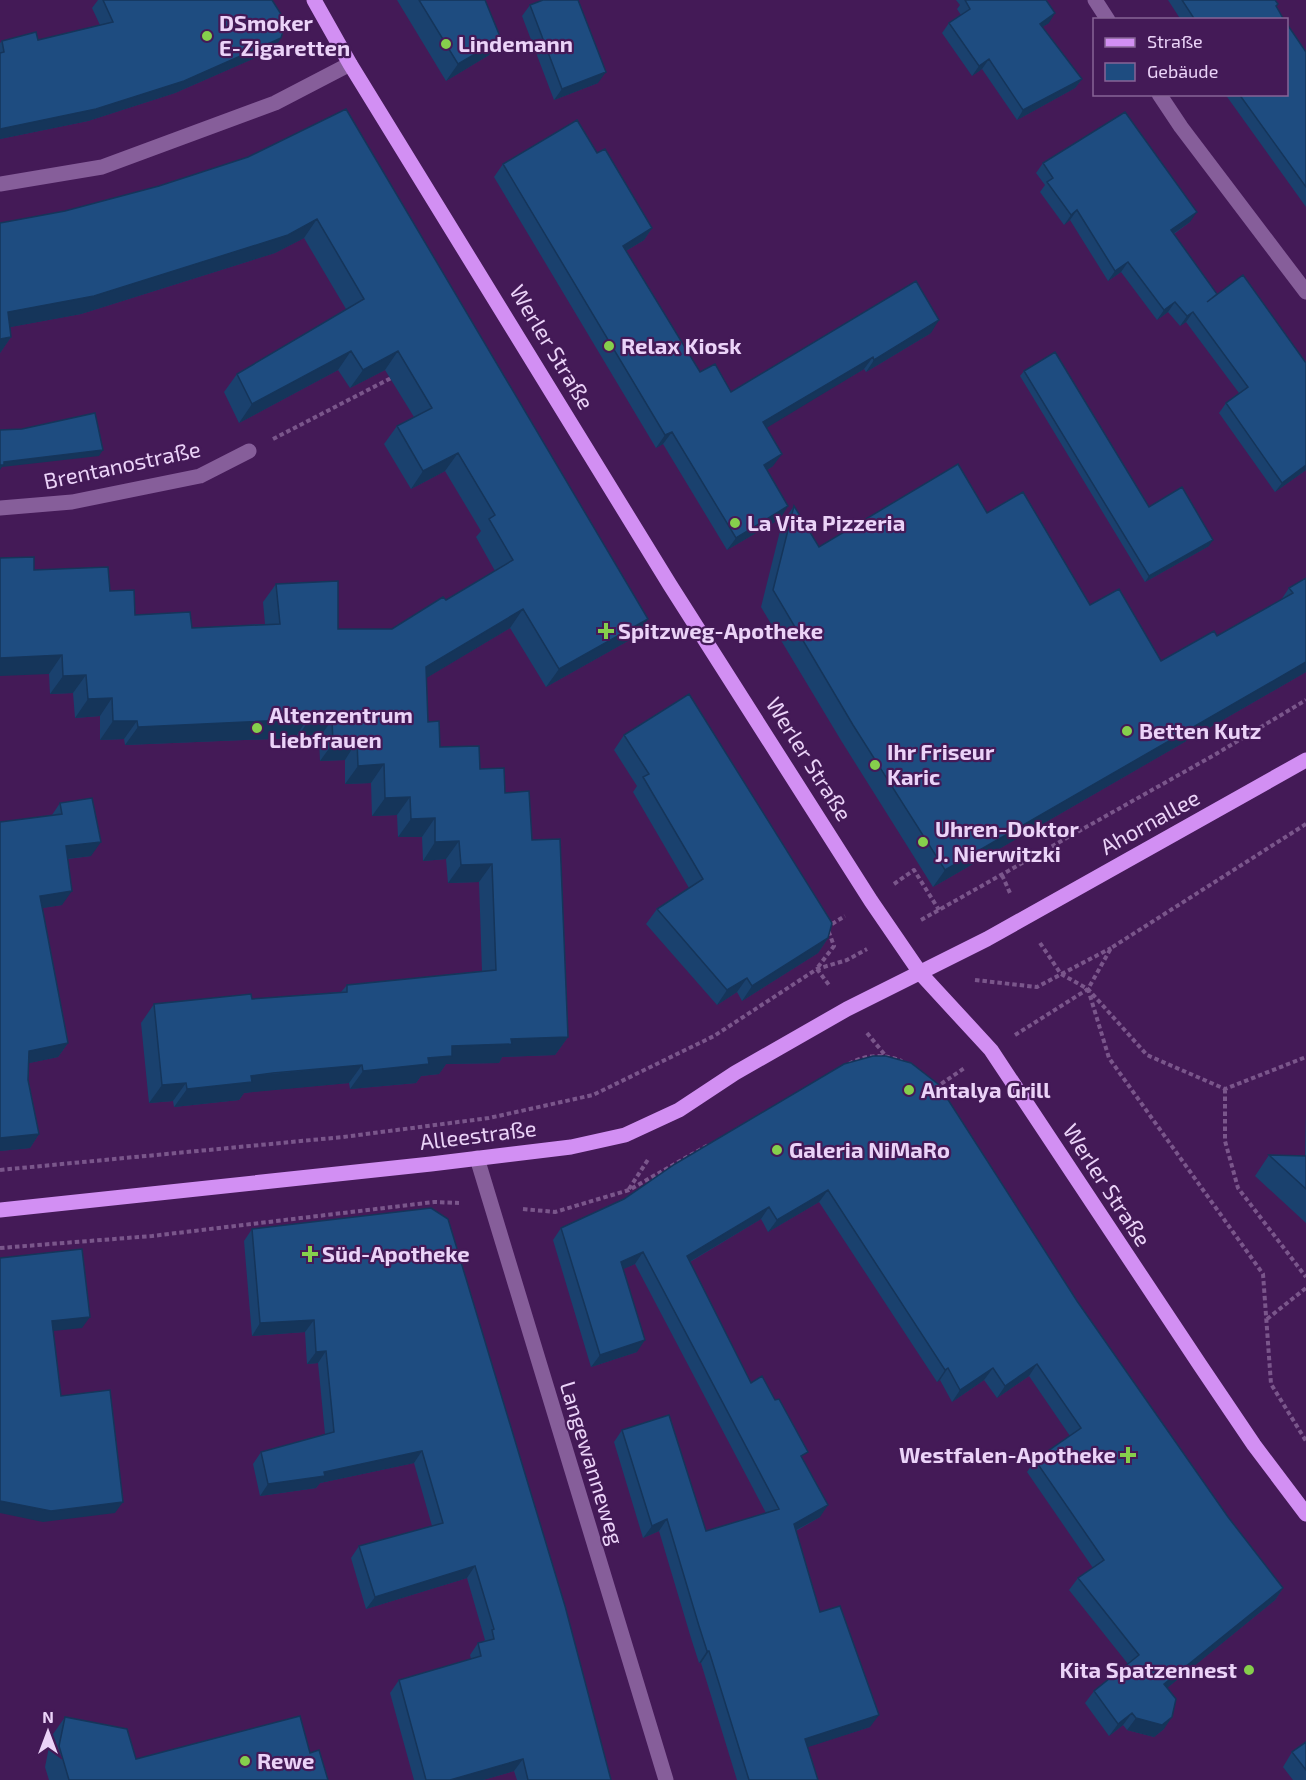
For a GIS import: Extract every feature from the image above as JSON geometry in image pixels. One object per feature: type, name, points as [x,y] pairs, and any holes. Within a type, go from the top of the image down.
[{"type":"main road","name":"Werler Straße","points":[[314,0],[350,63],[670,585],[871,901],[921,974],[992,1050],[1200,1365],[1306,1514]]},
{"type":"main road","name":"Ahornallee","points":[[921,974],[1306,760]]},
{"type":"main road","name":"Alleestraße","points":[[0,1210],[571,1147],[625,1135],[679,1110],[735,1073],[847,1009],[921,974]]},
{"type":"street","points":[[1095,0],[1107,18]]},
{"type":"street","points":[[0,184],[102,167],[275,103],[350,63]]},
{"type":"street","points":[[1160,96],[1181,127],[1306,292]]},
{"type":"street","name":"Brentanostraße","points":[[0,508],[72,502],[200,476],[249,451]]},
{"type":"street","name":"Langewanneweg","points":[[477,1158],[666,1780]]},
{"type":"path","points":[[249,451],[404,371]]},
{"type":"path","points":[[939,910],[1216,754],[1306,700]]},
{"type":"path","points":[[921,974],[1037,987],[1111,948],[1306,824]]},
{"type":"path","points":[[928,1080],[936,1088],[1088,989],[1111,948]]},
{"type":"path","points":[[0,1170],[343,1137],[489,1118],[593,1095],[714,1036],[817,969]]},
{"type":"path","points":[[1088,989],[1147,1055],[1225,1089],[1306,1057]]},
{"type":"path","points":[[1088,989],[1109,1058],[1263,1274],[1271,1384],[1306,1441]]},
{"type":"path","points":[[846,1066],[857,1060],[885,1055],[912,1065]]},
{"type":"path","points":[[1225,1089],[1225,1141],[1238,1188],[1306,1276]]},
{"type":"path","points":[[0,1248],[152,1236],[434,1202],[555,1212],[629,1190],[712,1143]]},
{"type":"path","points":[[1266,1319],[1306,1288]]},
{"type":"building","points":[[103,0],[272,0],[286,22],[281,38],[184,81],[96,109],[0,129],[0,53],[4,52],[2,41],[36,32],[38,40],[113,22]]},
{"type":"building","points":[[419,0],[485,0],[501,39],[458,64]]},
{"type":"building","points":[[543,0],[578,0],[606,72],[562,89],[530,5]]},
{"type":"building","points":[[965,0],[1046,0],[1055,13],[1040,24],[1082,79],[1023,110],[989,59],[979,66],[949,23],[970,9]]},
{"type":"building","points":[[1182,0],[1275,0],[1283,18],[1194,18]]},
{"type":"building","points":[[1288,25],[1306,52],[1306,187],[1240,96],[1288,96]]},
{"type":"building","points":[[346,109],[648,619],[559,669],[523,609],[426,667],[428,722],[439,721],[440,747],[479,746],[480,769],[504,768],[505,793],[529,791],[532,840],[560,839],[568,1037],[511,1039],[512,1044],[452,1046],[452,1056],[428,1058],[429,1064],[363,1071],[362,1065],[273,1073],[251,1076],[252,1082],[187,1089],[186,1083],[162,1085],[154,1004],[251,994],[252,999],[347,992],[347,985],[496,970],[492,864],[461,865],[459,841],[435,842],[435,818],[411,819],[410,797],[385,798],[384,764],[358,766],[357,741],[333,743],[332,720],[307,723],[307,719],[138,727],[137,721],[113,721],[112,698],[88,699],[86,675],[63,676],[62,655],[0,658],[0,558],[34,557],[34,570],[108,567],[110,591],[134,590],[135,615],[190,612],[192,628],[280,624],[276,584],[338,581],[338,629],[392,629],[443,597],[446,600],[513,560],[489,519],[495,515],[458,453],[423,471],[397,426],[432,408],[398,351],[363,370],[351,351],[252,404],[237,374],[364,299],[317,219],[288,235],[94,296],[8,312],[11,337],[0,339],[0,223],[65,211],[159,186],[248,157]]},
{"type":"building","points":[[1125,112],[1197,212],[1171,230],[1217,294],[1207,302],[1243,275],[1306,363],[1306,465],[1282,483],[1226,403],[1248,387],[1193,312],[1187,316],[1175,302],[1164,310],[1128,262],[1115,271],[1077,210],[1071,215],[1047,182],[1053,178],[1043,163]]},
{"type":"building","points":[[577,120],[597,153],[605,149],[652,228],[623,246],[700,372],[715,364],[731,392],[916,281],[939,320],[874,360],[873,357],[763,422],[782,454],[764,465],[788,506],[736,538],[672,432],[665,435],[503,164]]},
{"type":"building","points":[[1055,352],[1149,507],[1182,487],[1213,540],[1149,576],[1024,371]]},
{"type":"building","points":[[95,413],[103,450],[4,462],[4,465],[0,465],[0,430],[22,429]]},
{"type":"building","points":[[958,464],[987,513],[1023,492],[1090,605],[1119,589],[1161,661],[1214,631],[1217,636],[1293,593],[1289,588],[1306,578],[1306,662],[945,870],[853,725],[773,590],[794,506],[819,547]]},
{"type":"building","points":[[689,694],[832,923],[828,938],[752,986],[747,978],[727,990],[657,909],[703,879],[643,777],[649,774],[624,735]]},
{"type":"building","points":[[92,798],[101,842],[66,846],[72,891],[40,896],[68,1043],[29,1051],[28,1080],[39,1134],[0,1138],[0,822],[62,814],[60,803]]},
{"type":"building","points":[[873,1056],[886,1056],[911,1063],[938,1084],[1077,1301],[1228,1517],[1283,1588],[1164,1684],[1176,1699],[1172,1717],[1162,1725],[1136,1718],[1132,1713],[1118,1724],[1094,1691],[1139,1655],[1078,1578],[1104,1560],[1035,1460],[1081,1428],[1037,1364],[1005,1386],[993,1368],[960,1390],[948,1368],[945,1370],[828,1190],[777,1220],[769,1207],[687,1256],[751,1383],[762,1376],[775,1400],[779,1399],[808,1452],[801,1456],[828,1505],[794,1524],[820,1612],[840,1606],[879,1715],[805,1739],[818,1780],[749,1780],[667,1519],[652,1526],[622,1430],[669,1415],[706,1531],[779,1509],[643,1252],[621,1262],[645,1340],[600,1355],[561,1228],[624,1199],[675,1164],[844,1064]]},
{"type":"building","points":[[1269,1155],[1306,1156],[1306,1189]]},
{"type":"building","points":[[431,1208],[448,1219],[565,1606],[611,1780],[528,1780],[523,1759],[450,1780],[426,1780],[399,1680],[481,1656],[478,1643],[494,1639],[492,1630],[494,1629],[475,1566],[375,1597],[359,1546],[443,1523],[422,1451],[324,1472],[325,1476],[268,1484],[261,1452],[334,1432],[326,1351],[316,1352],[314,1320],[260,1323],[252,1229]]},
{"type":"building","points":[[82,1249],[90,1317],[52,1321],[61,1396],[110,1390],[123,1502],[51,1511],[0,1501],[0,1258]]},
{"type":"building","points":[[300,1716],[310,1753],[319,1750],[328,1780],[69,1780],[59,1746],[65,1717],[127,1729],[136,1759]]},
{"type":"building","points":[[1306,1742],[1306,1770],[1292,1752]]},
{"type":"place","name":"DSmoker E-Zigaretten","points":[[207,36]]},
{"type":"place","name":"Lindemann","points":[[446,44]]},
{"type":"place","name":"Relax Kiosk","points":[[609,346]]},
{"type":"place","name":"La Vita Pizzeria","points":[[735,523]]},
{"type":"place","name":"Spitzweg-Apotheke","points":[[606,631]]},
{"type":"place","name":"Altenzentrum Liebfrauen","points":[[257,728]]},
{"type":"place","name":"Betten Kutz","points":[[1127,731]]},
{"type":"place","name":"Ihr Friseur Karic","points":[[875,765]]},
{"type":"place","name":"Uhren-Doktor J. Nierwitzki","points":[[923,842]]},
{"type":"place","name":"Antalya Grill","points":[[909,1090]]},
{"type":"place","name":"Galeria NiMaRo","points":[[777,1150]]},
{"type":"place","name":"Süd-Apotheke","points":[[310,1254]]},
{"type":"place","name":"Westfalen-Apotheke","points":[[1128,1455]]},
{"type":"place","name":"Kita Spatzennest","points":[[1249,1670]]},
{"type":"place","name":"Rewe","points":[[245,1761]]}]
